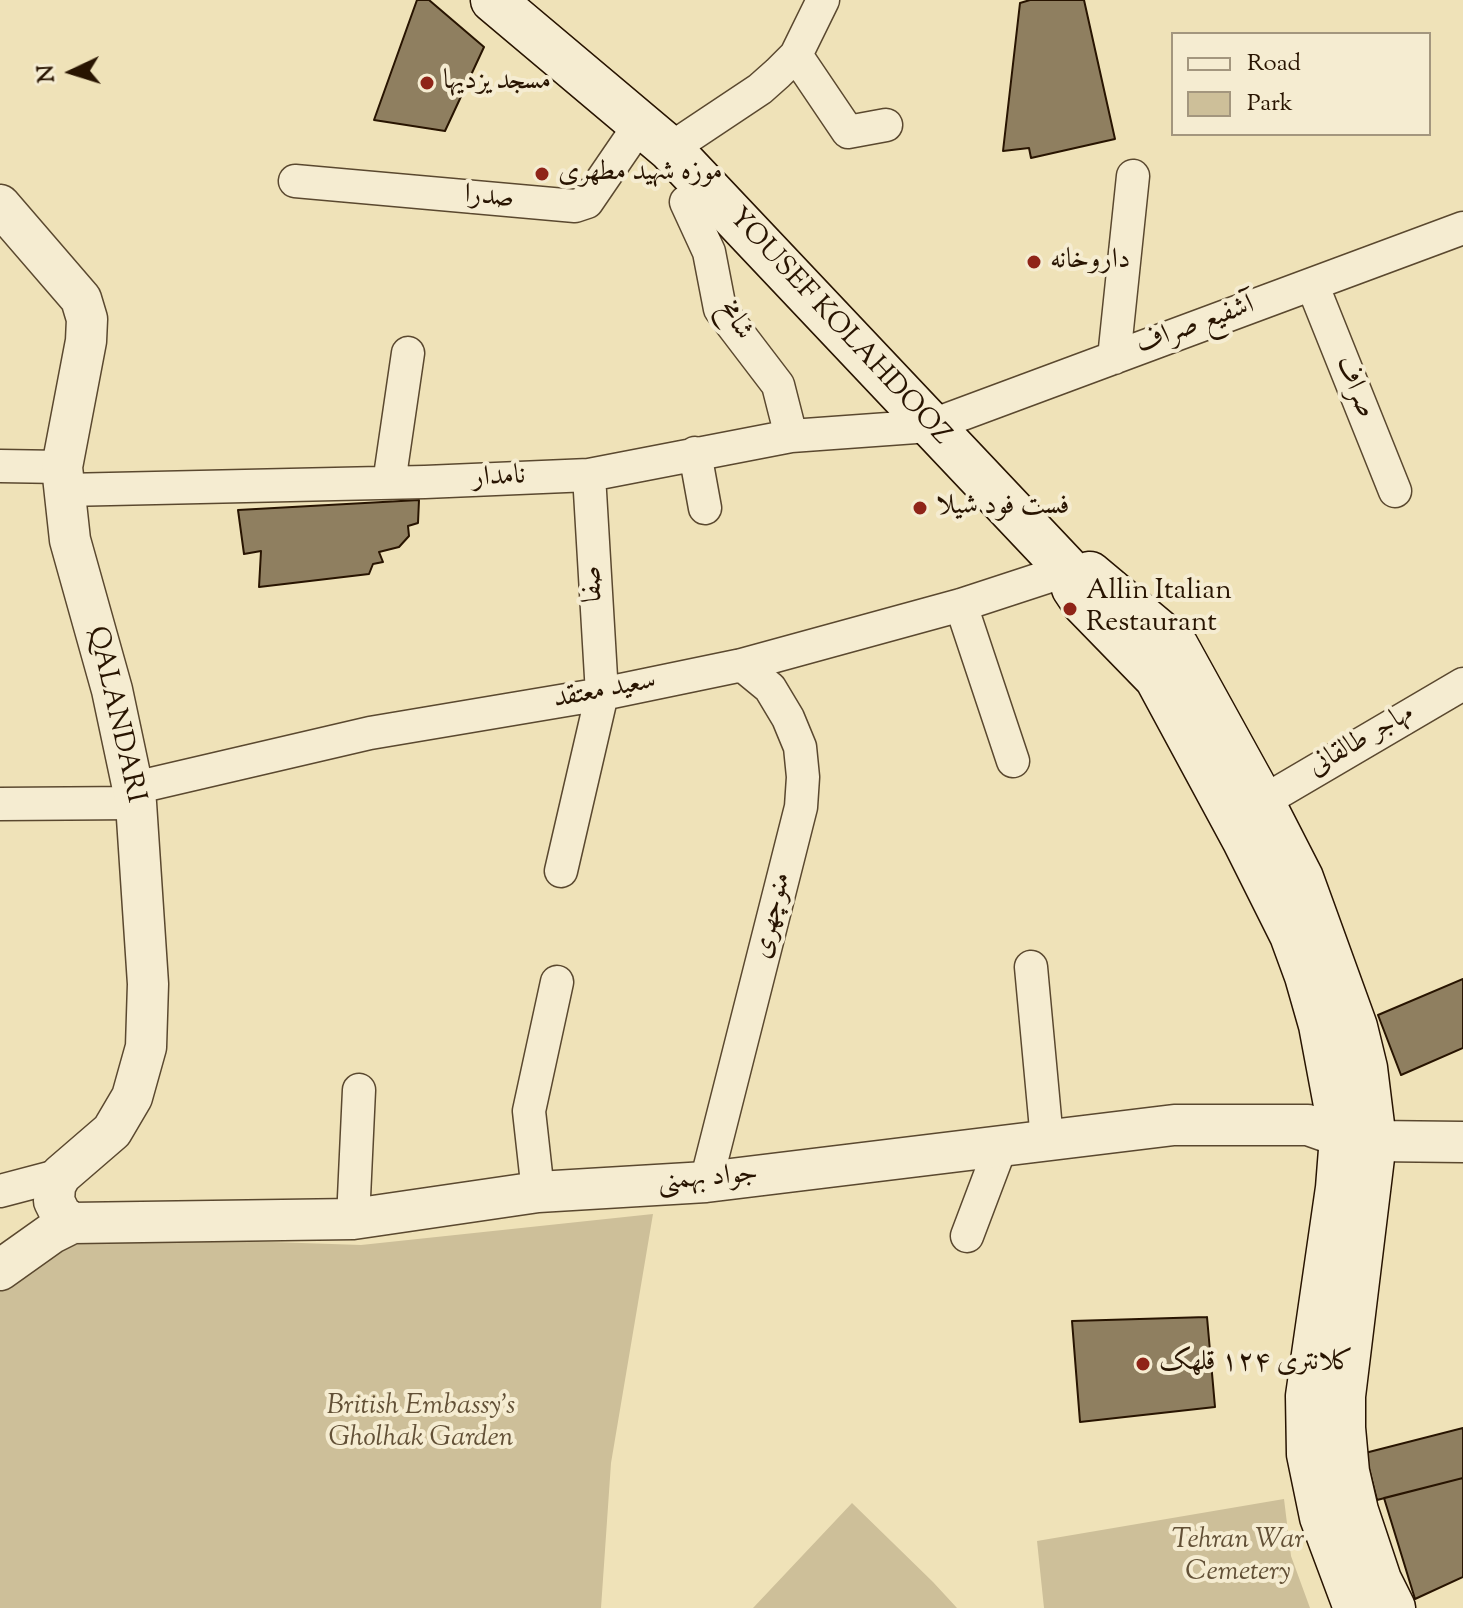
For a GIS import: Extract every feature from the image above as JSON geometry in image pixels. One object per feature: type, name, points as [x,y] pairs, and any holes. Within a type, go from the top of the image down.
[{"type":"main road","name":"YOUSEF KOLAHDOOZ","points":[[493,0],[656,136],[1068,570],[1074,588],[1084,603],[1157,678],[1247,811],[1244,839],[1292,935],[1358,1139],[1343,1428],[1347,1472],[1356,1511],[1379,1580],[1393,1608]]},
{"type":"main road","name":"YOUSEF KOLAHDOOZ","points":[[1356,1608],[1322,1517],[1309,1454],[1308,1396],[1338,1188],[1358,1139]]},
{"type":"street","points":[[656,136],[760,89],[796,55],[823,0]]},
{"type":"street","points":[[796,55],[848,132],[886,125]]},
{"type":"street","name":"صدرا","points":[[295,181],[575,206],[587,202],[656,136]]},
{"type":"street","points":[[1114,358],[1133,176]]},
{"type":"street","name":"شامخ","points":[[686,202],[709,252],[720,309],[778,385],[791,436]]},
{"type":"street","name":"QALANDARI","points":[[0,205],[81,299],[87,319],[64,478],[70,540],[112,690],[135,796],[148,984],[146,1047],[132,1097],[112,1131],[61,1175]]},
{"type":"street","name":"آشفیع صراف","points":[[930,426],[1463,228]]},
{"type":"street","name":"صراف","points":[[1312,284],[1395,491]]},
{"type":"street","points":[[389,483],[408,353]]},
{"type":"street","name":"نامدار","points":[[0,466],[64,478],[389,483],[589,475],[791,436],[930,426]]},
{"type":"street","points":[[695,453],[705,508]]},
{"type":"street","name":"صفا","points":[[561,871],[602,694],[589,475]]},
{"type":"street","name":"سعید معتقد","points":[[0,804],[135,796],[370,733],[602,694],[742,665],[961,605],[1068,570]]},
{"type":"street","points":[[961,605],[1013,761]]},
{"type":"street","name":"منوچهری","points":[[706,1182],[801,807],[803,777],[800,747],[788,718],[770,688],[742,665]]},
{"type":"street","name":"مهاجر طالقانی","points":[[1247,811],[1463,684]]},
{"type":"street","points":[[1031,967],[1047,1140]]},
{"type":"street","points":[[538,1192],[529,1111],[557,982]]},
{"type":"street","points":[[353,1219],[359,1090]]},
{"type":"street","name":"جواد بهمنی","points":[[72,1223],[353,1219],[538,1192],[706,1182],[1174,1125],[1308,1125],[1358,1139],[1463,1142]]},
{"type":"street","points":[[967,1236],[1001,1146]]},
{"type":"street","points":[[0,1191],[61,1175]]},
{"type":"street","points":[[0,1270],[52,1233],[72,1223],[61,1215],[54,1201],[55,1186],[61,1175]]},
{"type":"green space","name":"British Embassy's Gholhak Garden","points":[[653,1214],[611,1463],[601,1608],[0,1608],[0,1289],[36,1263],[94,1236],[361,1245]]},
{"type":"green space","name":"Tehran War Cemetery","points":[[1284,1499],[1291,1556],[1310,1608],[1044,1608],[1037,1541]]},
{"type":"green space","points":[[852,1503],[933,1582],[957,1608],[753,1608]]},
{"type":"building","name":"مسجد یزدیها","points":[[417,0],[429,0],[484,47],[445,131],[374,120]]},
{"type":"building","points":[[1030,0],[1084,0],[1115,139],[1031,158],[1029,148],[1003,151],[1020,3]]},
{"type":"building","points":[[419,500],[418,523],[408,526],[409,536],[399,547],[379,552],[383,562],[373,564],[369,574],[259,587],[261,551],[244,554],[238,510]]},
{"type":"building","points":[[1463,979],[1463,1048],[1401,1075],[1378,1015]]},
{"type":"building","name":"کلانتری ۱۲۴ قلهک","points":[[1207,1317],[1215,1407],[1080,1422],[1072,1321]]},
{"type":"building","points":[[1463,1428],[1463,1478],[1377,1500],[1365,1453]]},
{"type":"building","points":[[1463,1478],[1463,1577],[1415,1599],[1384,1498]]},
{"type":"place","name":"مسجد یزدیها","points":[[427,83]]},
{"type":"place","name":"موزه شهید مطهری","points":[[542,174]]},
{"type":"place","name":"داروخانه","points":[[1034,262]]},
{"type":"place","name":"فست فود شیلا","points":[[920,508]]},
{"type":"place","name":"Allin Italian Restaurant","points":[[1070,609]]},
{"type":"place","name":"کلانتری ۱۲۴ قلهک","points":[[1143,1364]]}]
